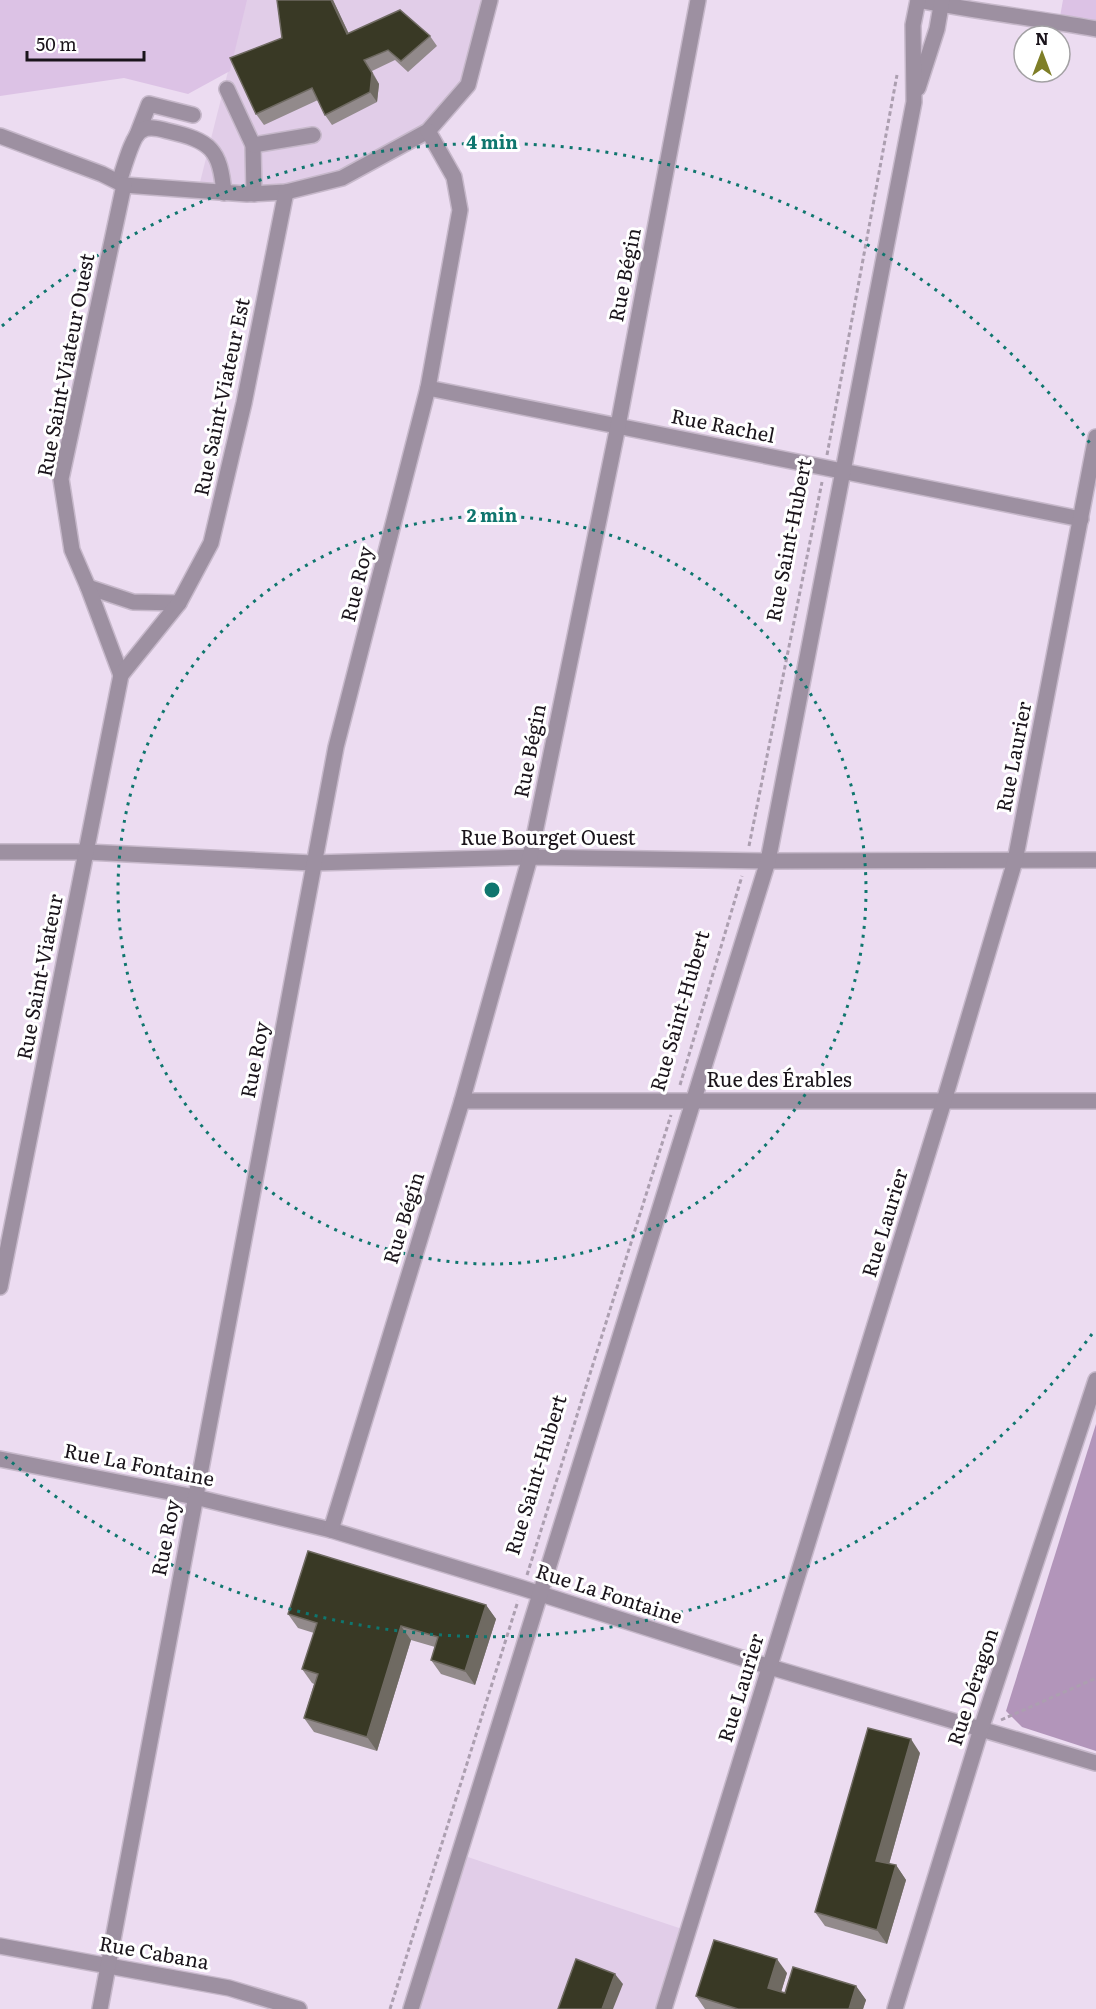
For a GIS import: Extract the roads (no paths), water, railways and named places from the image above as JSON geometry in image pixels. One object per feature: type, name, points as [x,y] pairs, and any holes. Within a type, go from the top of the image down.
[{"type":"street","points":[[0,136],[102,174],[122,184],[254,194],[286,192],[342,178],[428,130],[468,85],[490,0]]},
{"type":"street","name":"Rue Bégin","points":[[331,1530],[462,1101],[530,857],[618,426],[698,0]]},
{"type":"street","points":[[918,0],[942,2],[1096,29]]},
{"type":"street","name":"Rue Saint-Hubert","points":[[411,2009],[768,861],[914,102],[914,25],[918,0]]},
{"type":"street","points":[[914,102],[937,28],[942,2]]},
{"type":"street","points":[[227,90],[253,145],[254,194]]},
{"type":"street","name":"Rue Saint-Viateur Ouest","points":[[121,675],[72,550],[62,478],[122,184],[137,135],[149,104],[193,115]]},
{"type":"street","points":[[137,135],[146,128],[157,128],[192,136],[205,142],[215,154],[222,170],[224,193]]},
{"type":"street","name":"Rue Roy","points":[[100,2009],[336,747],[429,388],[460,210],[454,177],[428,130]]},
{"type":"street","points":[[253,145],[313,135]]},
{"type":"street","name":"Rue Saint-Viateur Est","points":[[121,675],[179,603],[211,543],[244,403],[286,192]]},
{"type":"street","name":"Rue Rachel","points":[[429,388],[1081,519]]},
{"type":"street","name":"Rue Laurier","points":[[664,2009],[944,1101],[1015,861],[1096,437]]},
{"type":"street","points":[[88,586],[133,602],[179,603]]},
{"type":"street","name":"Rue Saint-Viateur","points":[[0,1287],[121,675]]},
{"type":"street","name":"Rue Bourget Ouest","points":[[0,852],[86,852],[313,863],[530,857],[768,861],[1096,861]]},
{"type":"street","name":"Rue des Érables","points":[[462,1101],[1096,1101]]},
{"type":"street","name":"Rue Déragon","points":[[895,2009],[981,1729],[1096,1380]]},
{"type":"street","name":"Rue La Fontaine","points":[[0,1459],[195,1497],[331,1530],[770,1667],[1096,1763]]},
{"type":"street","name":"Rue Cabana","points":[[0,1946],[229,1988],[299,2009]]}]
